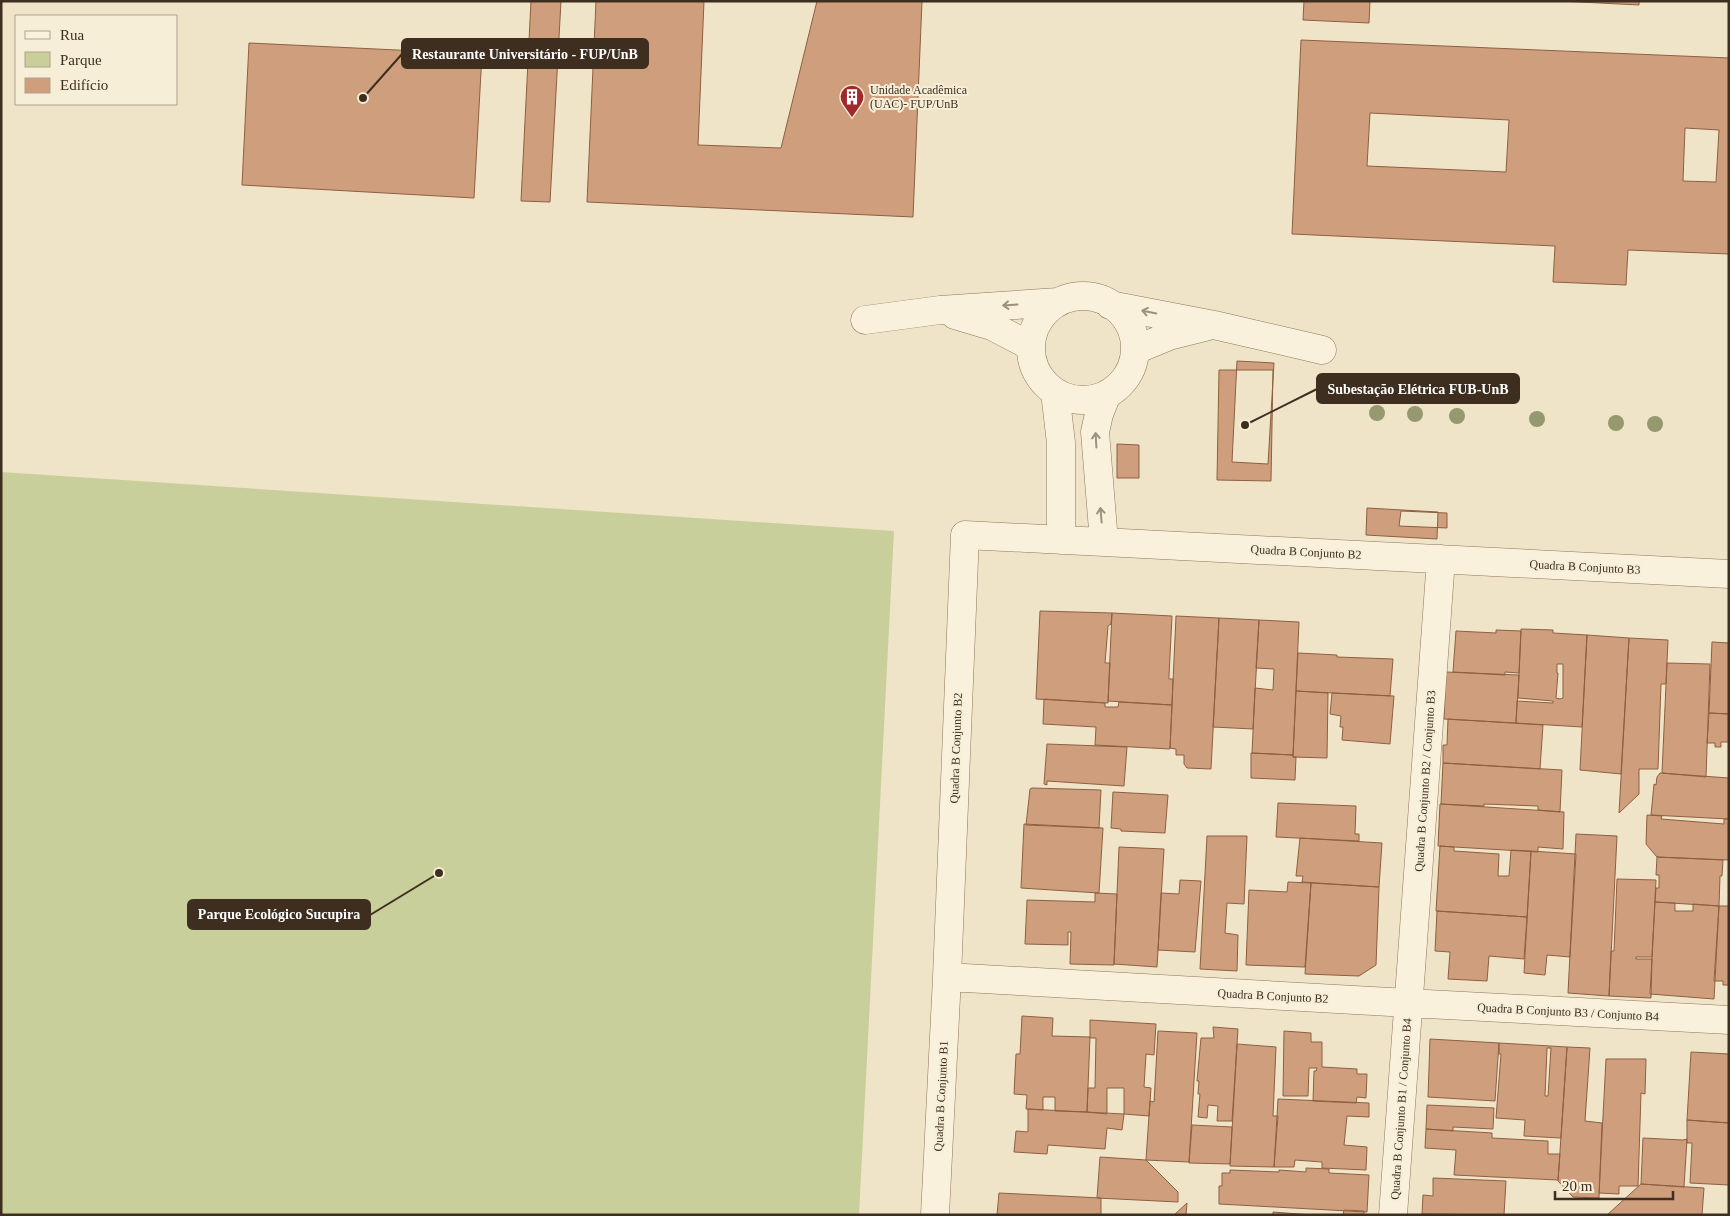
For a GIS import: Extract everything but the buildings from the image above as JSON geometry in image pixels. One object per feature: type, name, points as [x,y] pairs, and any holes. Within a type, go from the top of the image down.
[{"type":"street","points":[[866,320],[940,310],[1058,302],[1075,297],[1094,298],[1110,305],[1214,325],[1322,350]]},
{"type":"street","points":[[1058,302],[1044,313],[1034,329],[1030,346],[1032,364],[1041,380],[1054,392],[1072,399],[1090,400],[1107,394],[1121,383],[1131,368],[1135,350],[1132,333],[1124,316],[1110,305]]},
{"type":"street","points":[[940,310],[992,326],[1030,346]]},
{"type":"street","points":[[1135,350],[1169,336],[1214,325]]},
{"type":"street","points":[[1054,392],[1062,443],[1062,540]]},
{"type":"street","points":[[1104,542],[1095,432],[1098,414],[1107,394]]},
{"type":"street","name":"Quadra B Conjunto B2","points":[[1408,1004],[947,977],[965,535],[1441,560]]},
{"type":"street","name":"Quadra B Conjunto B3","points":[[1441,560],[1729,574]]},
{"type":"street","name":"Quadra B Conjunto B2 / Conjunto B3","points":[[1408,1004],[1441,560]]},
{"type":"street","name":"Quadra B Conjunto B1","points":[[935,1215],[947,977]]},
{"type":"street","name":"Quadra B Conjunto B3 / Conjunto B4","points":[[1408,1004],[1729,1020]]},
{"type":"street","name":"Quadra B Conjunto B1 / Conjunto B4","points":[[1393,1215],[1408,1004]]},
{"type":"green space","points":[[1,472],[894,531],[859,1215],[1,1215]]},
{"type":"place","name":"Restaurante Universitário - FUP/UnB","points":[[363,98]]},
{"type":"place","name":"Unidade Acadêmica (UAC)- FUP/UnB","points":[[852,118]]},
{"type":"place","name":"Subestação Elétrica FUB-UnB","points":[[1245,425]]},
{"type":"place","name":"Parque Ecológico Sucupira","points":[[439,873]]}]
